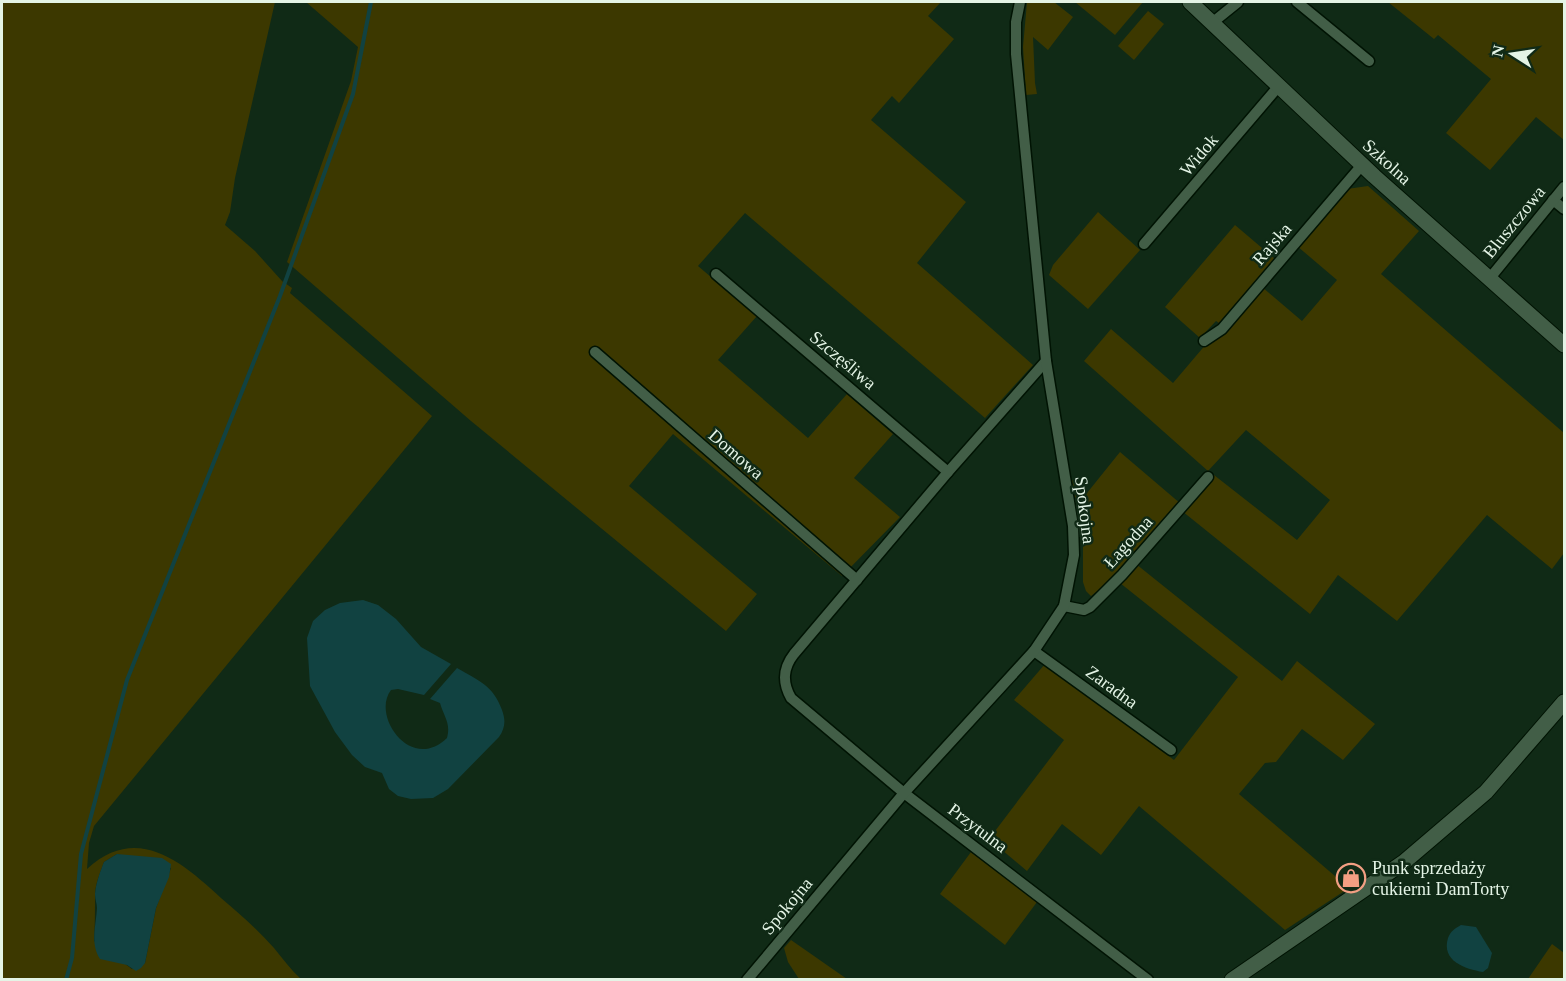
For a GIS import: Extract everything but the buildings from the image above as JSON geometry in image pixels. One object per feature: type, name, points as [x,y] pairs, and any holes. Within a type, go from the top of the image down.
[{"type":"street","name":"Spokojna","points":[[747,980],[904,793],[1034,651],[1064,606],[1074,555],[1072,526],[1046,361],[1016,54],[1016,22],[1020,2]]},
{"type":"street","name":"Szkolna","points":[[1190,2],[1362,165],[1564,345]]},
{"type":"street","points":[[1212,23],[1238,2]]},
{"type":"street","points":[[1297,2],[1370,61]]},
{"type":"street","name":"Widok","points":[[1144,244],[1278,87]]},
{"type":"street","name":"Rajska","points":[[1204,341],[1222,329],[1362,165]]},
{"type":"street","name":"Bluszczowa","points":[[1490,278],[1564,187]]},
{"type":"street","points":[[1553,200],[1564,209]]},
{"type":"street","name":"Szczęśliwa","points":[[716,274],[948,472]]},
{"type":"street","name":"Domowa","points":[[594,352],[856,580]]},
{"type":"street","points":[[856,580],[1046,361]]},
{"type":"street","name":"Łagodna","points":[[1064,606],[1084,610],[1090,607],[1208,477]]},
{"type":"street","name":"Przytulna","points":[[856,580],[788,662],[785,682],[791,698],[904,793],[1148,980]]},
{"type":"street","name":"Zaradna","points":[[1034,651],[1171,750]]},
{"type":"street","points":[[1232,980],[1404,862],[1486,792],[1564,702]]},
{"type":"shaded area","points":[[2,2],[275,2],[235,178],[230,212],[225,225],[292,288],[290,293],[432,416],[94,826],[89,843],[87,869],[106,856],[124,849],[141,848],[175,861],[249,922],[301,979],[2,980]],"holes":[[[117,854],[171,868],[156,908],[145,963],[132,969],[94,941],[95,892],[104,862]]]},
{"type":"shaded area","points":[[306,2],[941,2],[928,16],[954,39],[899,103],[892,96],[871,120],[966,202],[917,263],[1033,365],[985,418],[745,213],[698,266],[757,316],[718,360],[808,438],[847,394],[893,434],[854,478],[900,517],[842,576],[673,434],[629,486],[757,594],[726,631],[471,421],[287,262],[351,81],[358,47]]},
{"type":"shaded area","points":[[1027,2],[1054,2],[1073,17],[1048,50],[1033,37],[1037,94],[1026,95],[1023,47]]},
{"type":"shaded area","points":[[1075,2],[1143,2],[1115,35]]},
{"type":"shaded area","points":[[1388,2],[1564,2],[1564,140],[1536,117],[1490,170],[1446,133],[1491,79],[1438,35],[1434,39]]},
{"type":"shaded area","points":[[1148,11],[1164,24],[1134,60],[1118,46]]},
{"type":"shaded area","points":[[1368,186],[1419,231],[1381,274],[1564,433],[1564,553],[1552,569],[1487,515],[1397,621],[1338,575],[1310,614],[1182,511],[1214,475],[1297,540],[1330,500],[1246,430],[1208,471],[1084,361],[1111,329],[1173,383],[1207,343],[1262,287],[1302,321],[1337,280],[1297,246],[1347,189]]},
{"type":"shaded area","points":[[1098,212],[1140,250],[1088,309],[1049,275],[1053,265]]},
{"type":"shaded area","points":[[1235,225],[1275,259],[1219,323],[1216,321],[1200,338],[1165,307]]},
{"type":"shaded area","points":[[1120,452],[1181,504],[1113,579],[1091,596],[1086,591],[1083,582],[1083,539],[1072,480],[1087,493]]},
{"type":"shaded area","points":[[1136,564],[1282,681],[1297,661],[1375,724],[1343,760],[1302,729],[1276,762],[1265,763],[1239,794],[1349,888],[1285,930],[1139,806],[1101,855],[1062,824],[1027,871],[989,839],[1064,740],[1014,700],[1045,664],[1174,760],[1238,677],[1120,583]]},
{"type":"shaded area","points":[[971,852],[1037,902],[1005,945],[940,894]]},
{"type":"shaded area","points":[[791,940],[847,979],[799,979],[788,962],[784,948]]},
{"type":"shaded area","points":[[1552,944],[1564,953],[1564,979],[1528,979]]},
{"type":"water","points":[[363,600],[378,605],[396,619],[421,647],[451,664],[424,695],[398,689],[391,690],[386,701],[386,713],[390,726],[408,745],[420,749],[433,747],[447,738],[448,724],[440,703],[430,699],[457,668],[490,689],[502,710],[504,724],[499,737],[448,789],[433,798],[411,799],[398,796],[389,789],[382,773],[365,767],[352,755],[335,732],[310,686],[307,638],[313,621],[325,610],[340,603]]},
{"type":"water","points":[[117,854],[162,858],[171,864],[169,877],[156,908],[145,963],[136,971],[127,965],[100,959],[95,947],[96,886],[104,862]]},
{"type":"water","points":[[1461,925],[1476,927],[1492,953],[1488,968],[1483,972],[1462,966],[1448,953],[1448,938],[1453,930]]},
{"type":"waterway","points":[[66,980],[72,958],[81,854],[127,680],[280,296],[353,94],[371,2]]},
{"type":"place","name":"Punk sprzedaży cukierni DamTorty","points":[[1351,878]]}]
